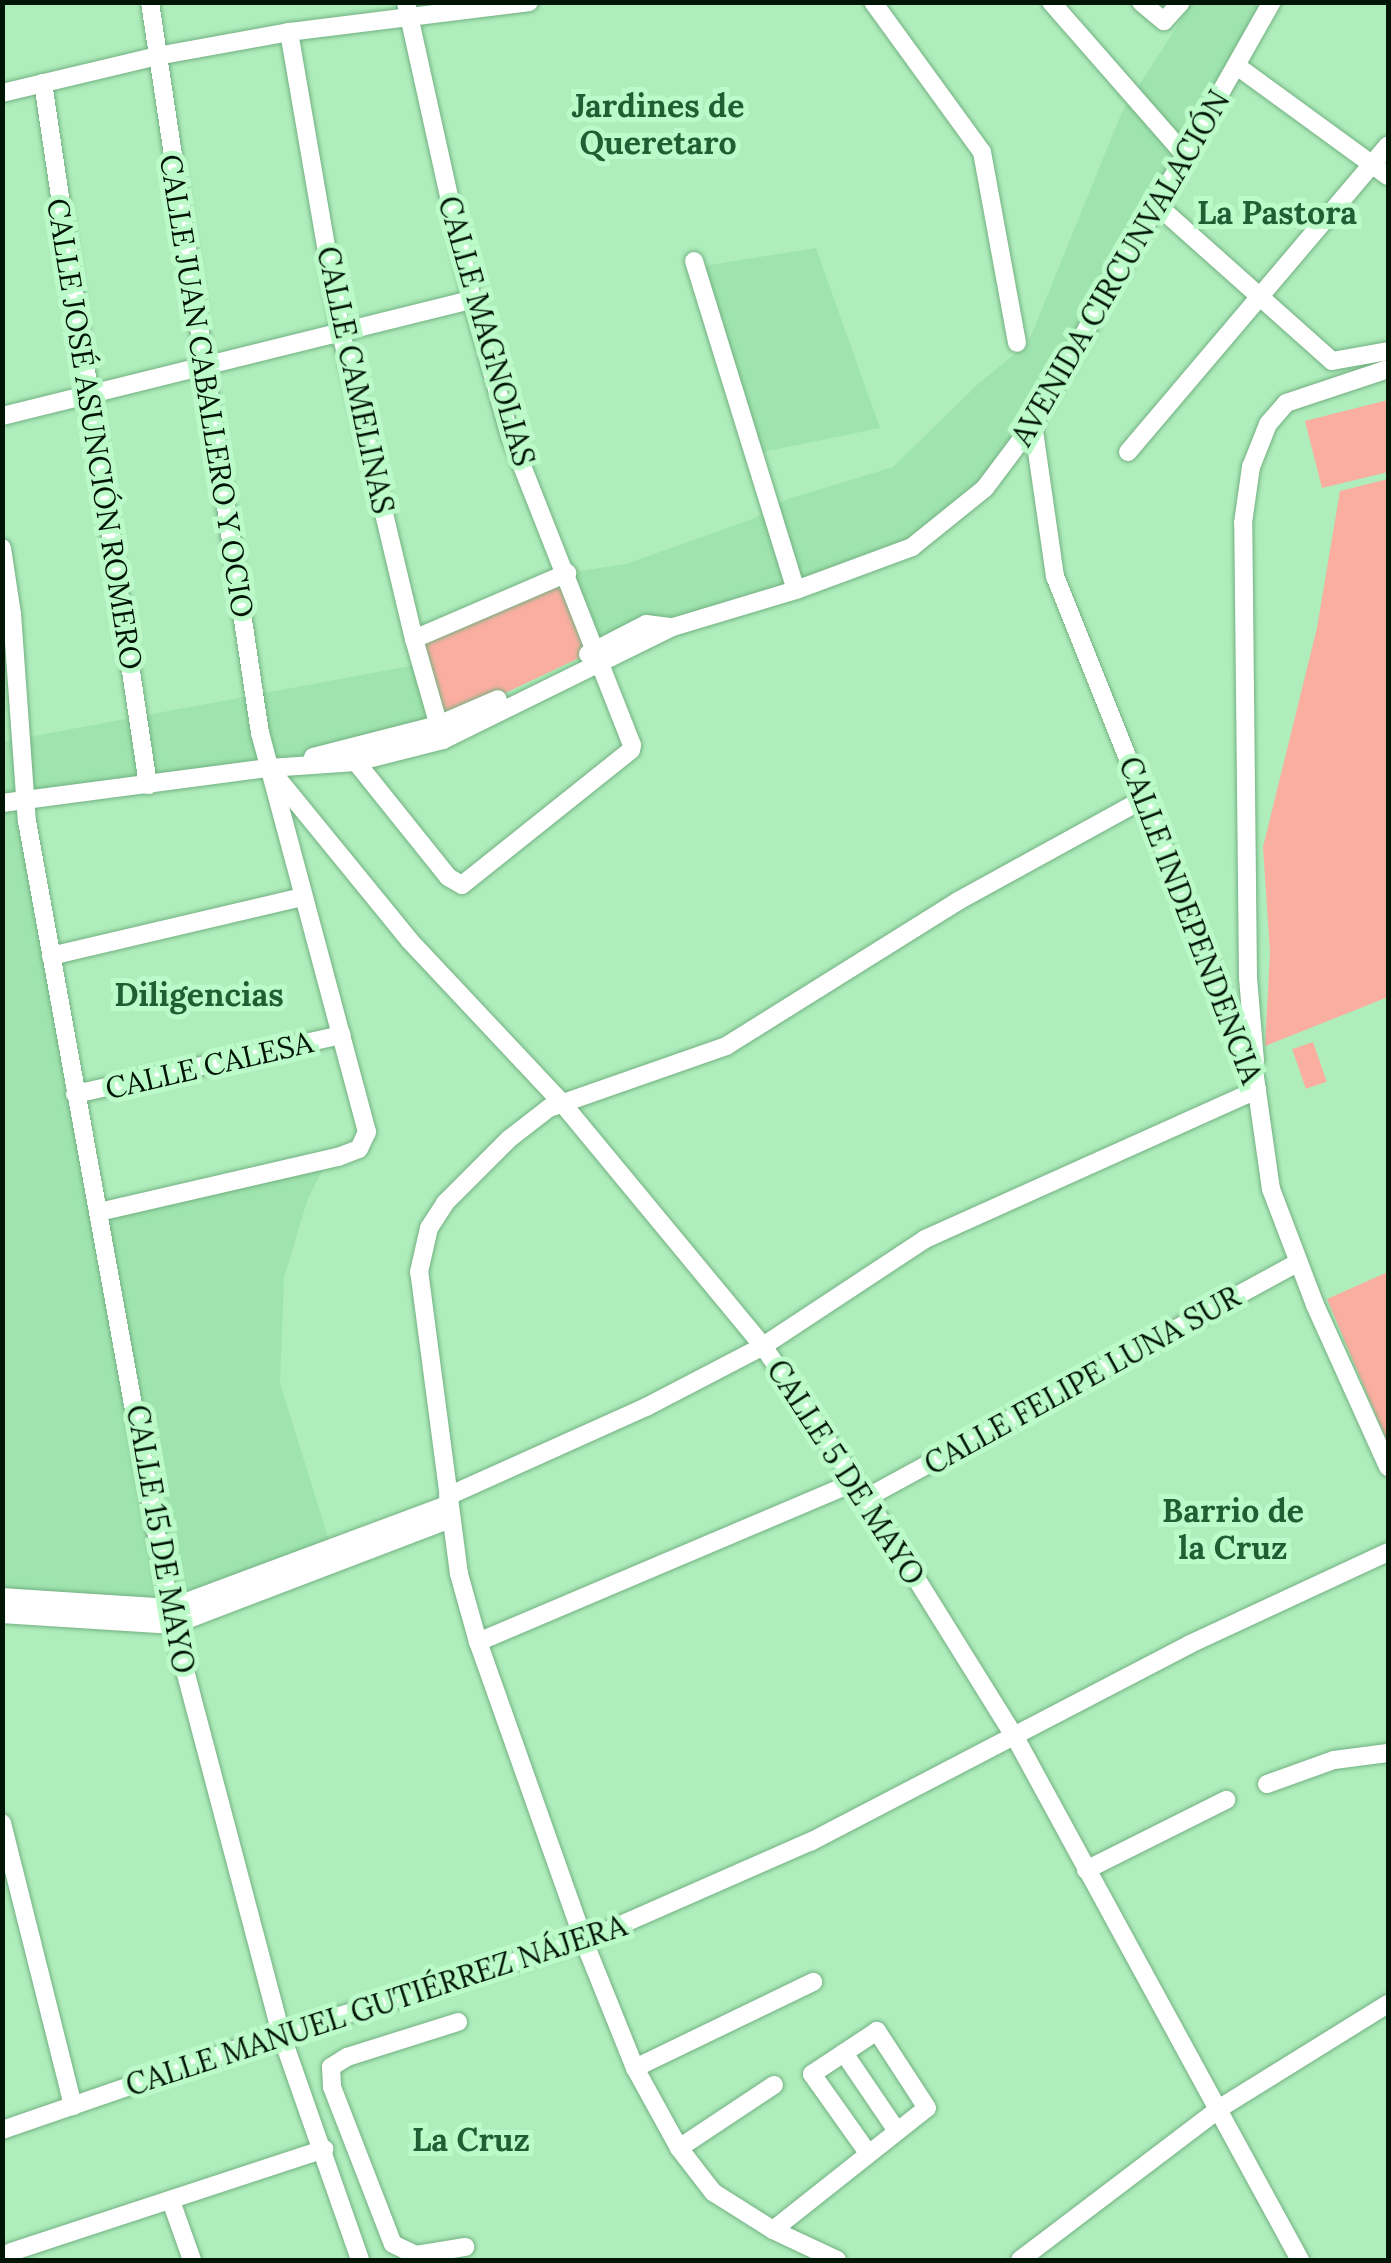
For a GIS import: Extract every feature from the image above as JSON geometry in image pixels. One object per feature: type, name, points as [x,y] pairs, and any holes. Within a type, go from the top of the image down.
[{"type":"street","name":"CALLE JUAN CABALLERO Y OCIO","points":[[98,1212],[338,1156],[364,1144],[366,1118],[269,768],[150,2]]},
{"type":"street","points":[[2,92],[157,56],[407,10],[529,2]]},
{"type":"street","points":[[873,2],[982,152],[1017,343]]},
{"type":"street","points":[[1051,2],[1186,156]]},
{"type":"street","points":[[1141,2],[1164,21],[1181,2]]},
{"type":"street","name":"AVENIDA CIRCUNVALACIÓN","points":[[269,768],[356,762],[441,732],[600,655],[912,547],[985,488],[1034,424],[1272,2]]},
{"type":"street","name":"CALLE MAGNOLIAS","points":[[356,762],[448,877],[462,884],[631,750],[632,738],[510,436],[472,300],[407,10]]},
{"type":"street","name":"CALLE CAMELINAS","points":[[289,32],[342,333],[414,639],[441,732]]},
{"type":"street","points":[[1237,66],[1388,176]]},
{"type":"street","name":"CALLE JOSÉ ASUNCIÓN ROMERO","points":[[43,83],[148,784]]},
{"type":"street","points":[[1128,452],[1388,144]]},
{"type":"street","points":[[1156,205],[1332,362],[1388,351]]},
{"type":"street","points":[[694,261],[796,590]]},
{"type":"street","points":[[2,416],[472,300]]},
{"type":"street","points":[[2,1614],[171,1617],[448,1506],[764,1346],[925,1239],[1256,1084],[1249,1002],[1243,523],[1251,466],[1268,424],[1286,403],[1388,369]]},
{"type":"street","name":"CALLE INDEPENDENCIA","points":[[1034,424],[1056,576],[1256,1084],[1271,1189],[1298,1262],[1384,1446],[1388,1466]]},
{"type":"street","name":"CALLE 15 DE MAYO","points":[[2,548],[12,614],[24,802],[171,1617],[281,2034],[360,2260]]},
{"type":"street","points":[[414,639],[567,573]]},
{"type":"street","name":"AVENIDA CIRCUNVALACIÓN","points":[[269,768],[441,732]]},
{"type":"street","points":[[2,803],[269,768]]},
{"type":"street","name":"CALLE 5 DE MAYO","points":[[269,768],[410,941],[562,1103],[764,1346],[1015,1737],[1300,2260]]},
{"type":"street","points":[[837,2260],[773,2230],[714,2192],[679,2148],[634,2068],[584,1941],[478,1642],[448,1506],[419,1272],[429,1228],[467,1178],[509,1139],[562,1103],[726,1046],[958,901],[1146,797]]},
{"type":"street","points":[[51,956],[303,896]]},
{"type":"street","name":"CALLE CALESA","points":[[75,1094],[342,1035]]},
{"type":"street","name":"CALLE FELIPE LUNA SUR","points":[[478,1642],[859,1490],[1298,1262]]},
{"type":"street","name":"CALLE MANUEL GUTIÉRREZ NÁJERA","points":[[2,2130],[281,2034],[584,1941],[810,1842],[1190,1644],[1388,1552]]},
{"type":"street","points":[[2,1597],[171,1617]]},
{"type":"street","points":[[1267,1784],[1334,1760],[1388,1753]]},
{"type":"street","points":[[1086,1870],[1226,1800]]},
{"type":"street","points":[[2,1823],[73,2106]]},
{"type":"street","points":[[634,2068],[813,1982]]},
{"type":"street","points":[[1020,2260],[1220,2108],[1388,2004]]},
{"type":"street","points":[[458,2022],[330,2066],[332,2087],[393,2244],[407,2254],[466,2247]]},
{"type":"street","points":[[773,2230],[927,2108],[877,2032],[812,2074],[868,2153]]},
{"type":"street","points":[[844,2054],[897,2130]]},
{"type":"street","points":[[679,2148],[774,2085]]},
{"type":"street","points":[[11,2252],[324,2150]]},
{"type":"street","points":[[171,2201],[192,2260]]},
{"type":"street","points":[[346,2216],[375,2203]]},
{"type":"shaded area","points":[[1192,3],[1272,3],[1012,455],[912,547],[598,649],[567,573],[626,564],[755,518],[785,500],[893,467],[978,384],[1028,343],[1122,112]]},
{"type":"shaded area","points":[[816,248],[880,428],[763,452],[703,266]]},
{"type":"shaded area","points":[[1388,400],[1388,472],[1322,488],[1305,421]]},
{"type":"shaded area","points":[[1388,479],[1388,997],[1265,1046],[1270,953],[1263,847],[1317,628],[1340,491]]},
{"type":"shaded area","points":[[567,573],[598,649],[438,725],[414,639]]},
{"type":"shaded area","points":[[421,664],[438,725],[269,768],[24,803],[99,1212],[328,1159],[307,1201],[284,1278],[280,1383],[332,1550],[170,1608],[3,1597],[2,742]]},
{"type":"shaded area","points":[[1313,1042],[1327,1082],[1306,1089],[1292,1049]]},
{"type":"shaded area","points":[[1388,1272],[1388,1438],[1386,1439],[1327,1299]]},
{"type":"district","name":"Jardines de Queretaro","points":[[658,126]]},
{"type":"district","name":"La Pastora","points":[[1277,213]]},
{"type":"district","name":"Diligencias","points":[[199,995]]},
{"type":"district","name":"Barrio de la Cruz","points":[[1233,1530]]},
{"type":"district","name":"La Cruz","points":[[471,2140]]}]
